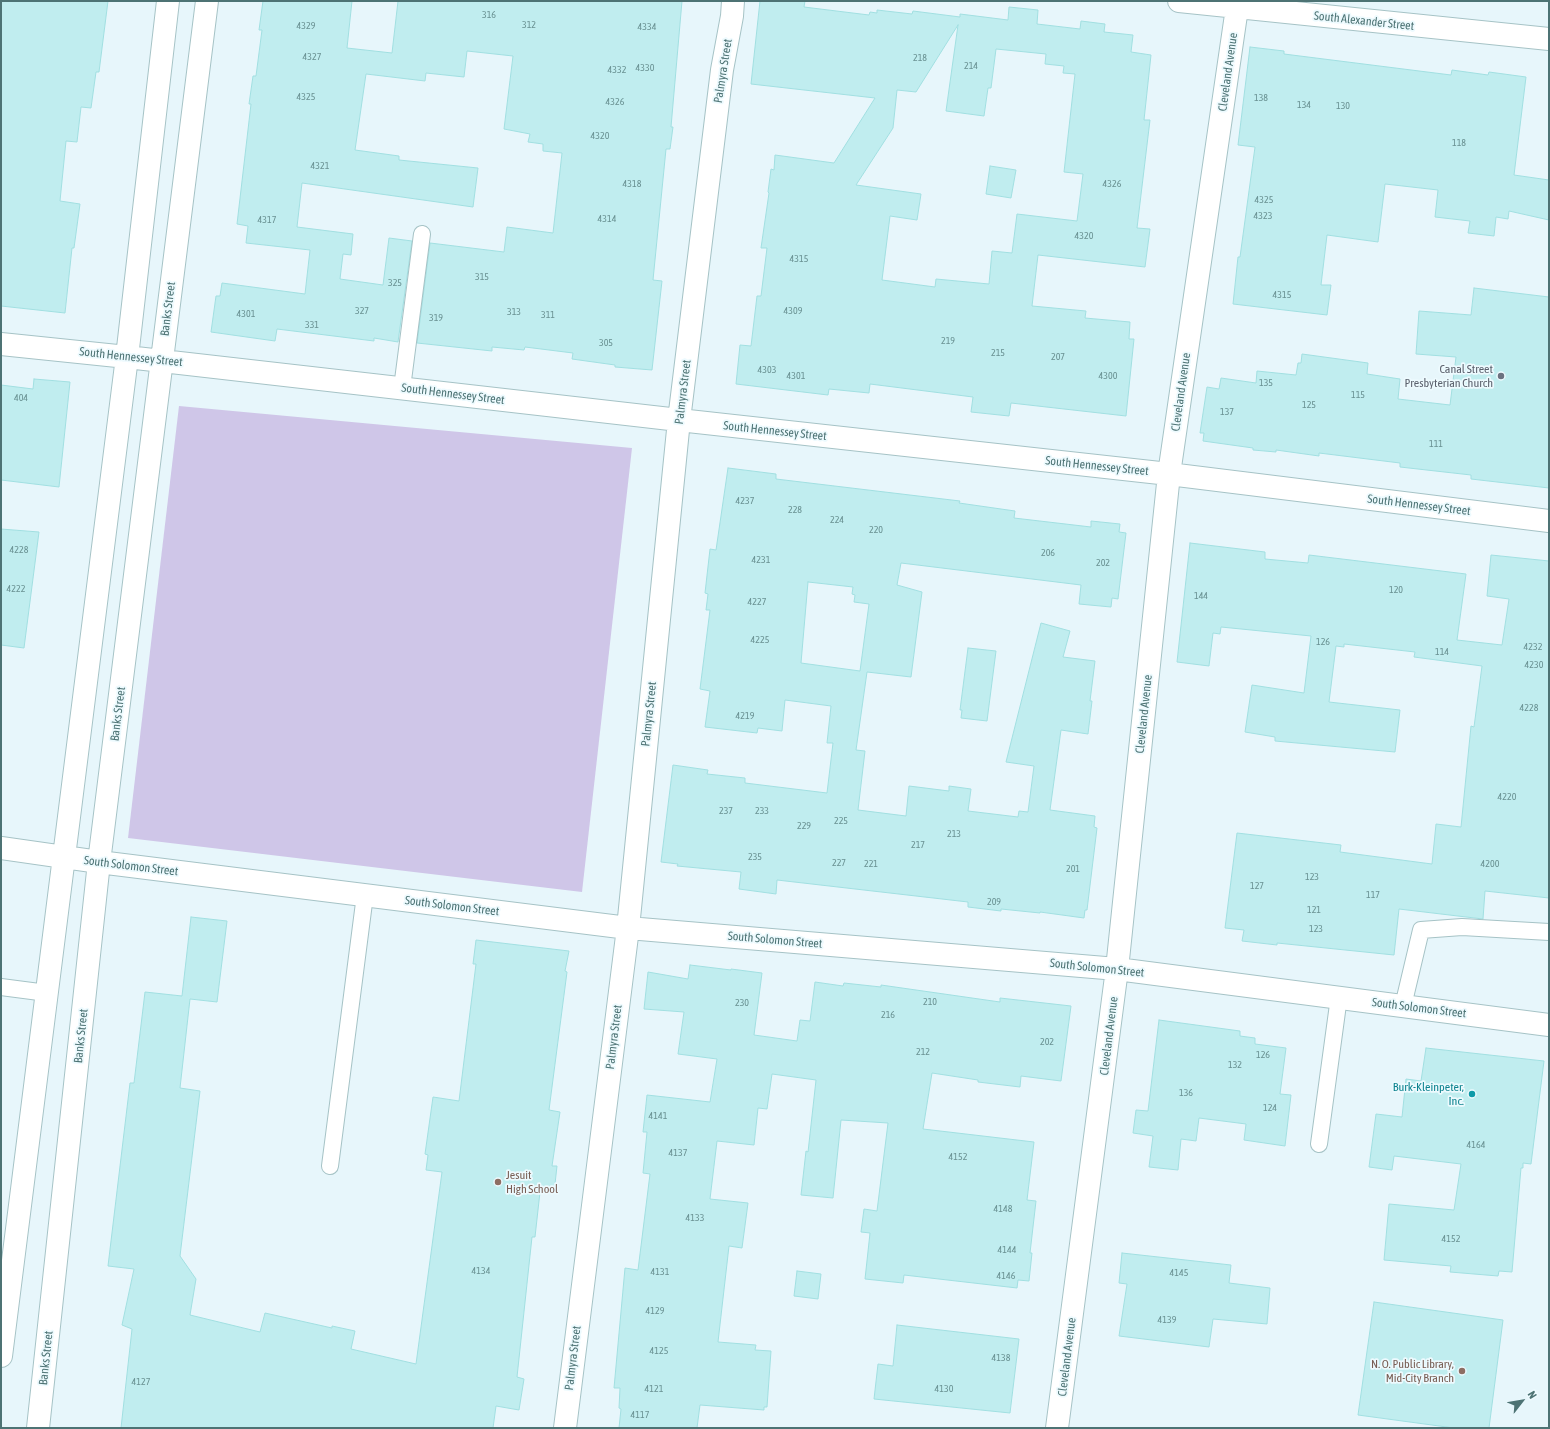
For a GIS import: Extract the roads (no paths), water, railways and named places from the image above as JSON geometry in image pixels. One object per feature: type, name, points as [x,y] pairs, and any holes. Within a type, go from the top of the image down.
[{"type":"street","points":[[1,1356],[128,357],[168,1]]},
{"type":"street","name":"Banks Street","points":[[38,1428],[99,862],[207,1]]},
{"type":"street","name":"Palmyra Street","points":[[565,1428],[628,928],[679,420],[722,70],[732,16],[733,1]]},
{"type":"street","name":"South Alexander Street","points":[[1179,1],[1238,4],[1549,39]]},
{"type":"street","name":"Cleveland Avenue","points":[[1057,1428],[1117,969],[1170,474],[1238,4]]},
{"type":"street","name":"South Hennessey Street","points":[[1,344],[162,360],[679,420],[1170,474],[1549,521]]},
{"type":"street","name":"South Solomon Street","points":[[1,848],[99,862],[628,928],[1117,969],[1549,1025]]},
{"type":"lane","points":[[402,388],[422,234]]},
{"type":"lane","points":[[330,1166],[365,895]]},
{"type":"lane","points":[[1403,1006],[1421,930],[1462,927],[1549,932]]},
{"type":"lane","points":[[1,987],[47,993]]},
{"type":"lane","points":[[1319,1144],[1339,997]]},
{"type":"place","name":"Canal Street Presbyterian Church","points":[[1501,376]]},
{"type":"place","name":"Burk-Kleinpeter, Inc.","points":[[1472,1094]]},
{"type":"place","name":"Jesuit High School","points":[[498,1182]]},
{"type":"place","name":"N. O. Public Library, Mid-City Branch","points":[[1462,1371]]}]
